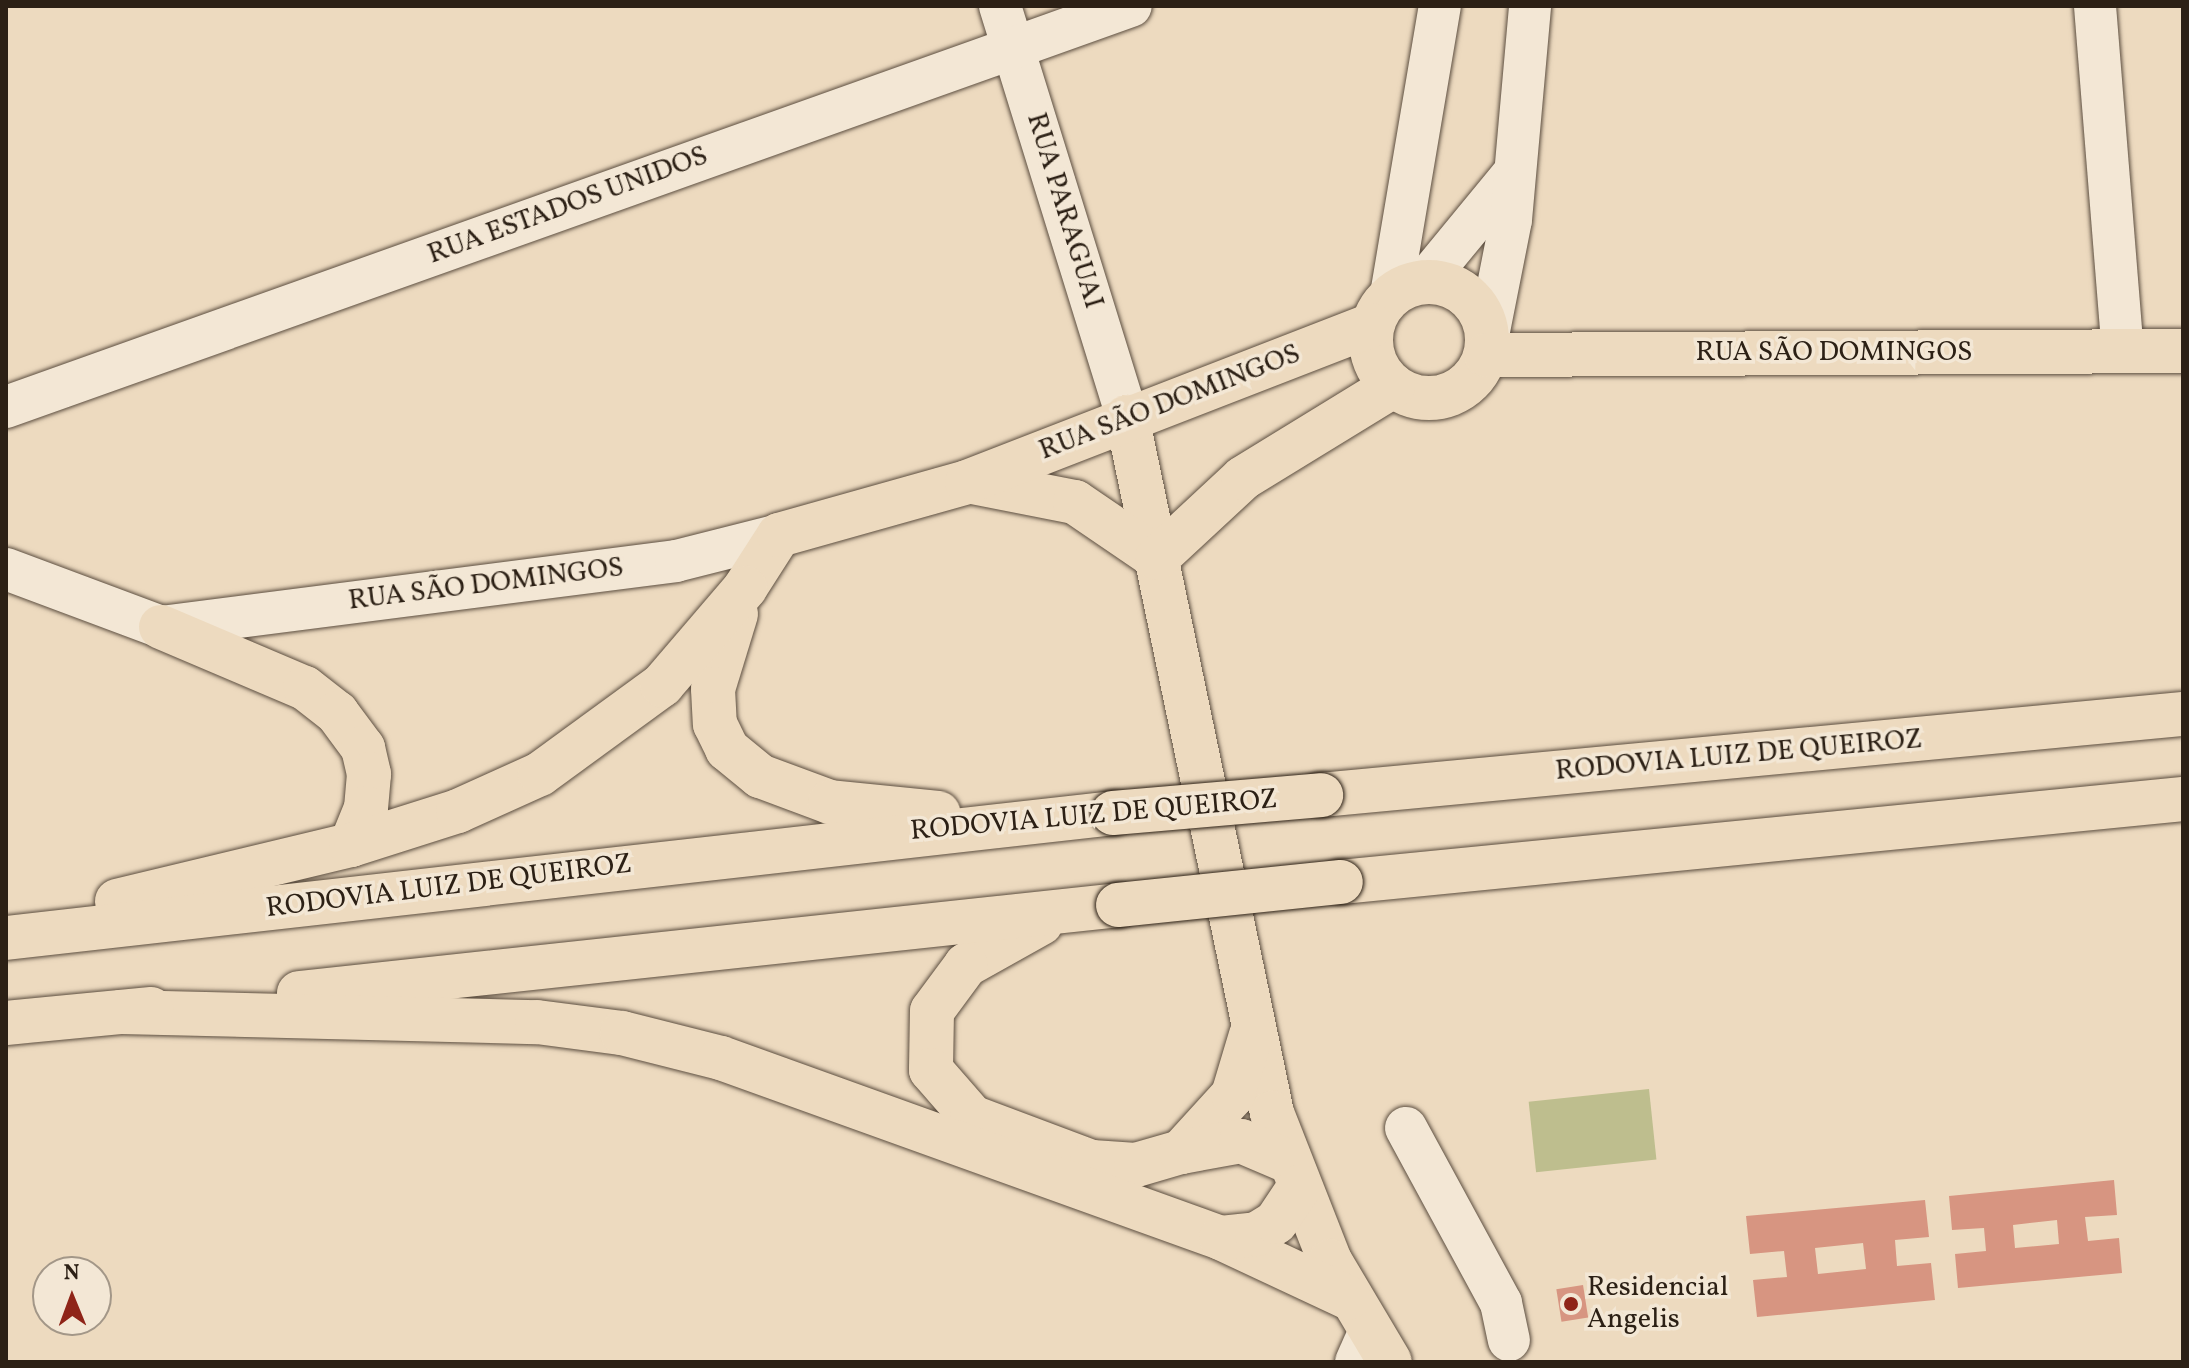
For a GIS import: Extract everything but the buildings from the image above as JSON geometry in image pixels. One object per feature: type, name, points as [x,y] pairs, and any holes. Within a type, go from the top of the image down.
[{"type":"main road","points":[[1396,300],[1474,302],[1487,345],[1471,380],[1447,395],[1419,397],[1393,386],[1373,358],[1396,300]]},
{"type":"main road","name":"RUA SÃO DOMINGOS","points":[[779,535],[967,482],[1127,417],[1396,300]]},
{"type":"main road","name":"RUA SÃO DOMINGOS","points":[[1487,345],[2183,351]]},
{"type":"main road","points":[[1157,558],[1243,478],[1393,386]]},
{"type":"main road","points":[[1127,417],[1251,1035],[1295,1174],[1366,1338]]},
{"type":"main road","name":"RUA SÃO DOMINGOS","points":[[967,482],[1075,502],[1157,558]]},
{"type":"main road","points":[[6,928],[351,845],[458,811],[604,733],[662,685],[745,588],[779,535]]},
{"type":"main road","points":[[745,588],[713,689],[715,724],[727,749],[760,776],[830,802],[1020,821]]},
{"type":"main road","points":[[161,627],[305,688],[337,713],[363,748],[369,774],[366,808],[351,845]]},
{"type":"main road","name":"RODOVIA LUIZ DE QUEIROZ","points":[[6,938],[1020,821],[2183,714]]},
{"type":"main road","points":[[6,1023],[1341,882],[2183,799]]},
{"type":"main road","points":[[1066,911],[992,946],[945,986],[926,1042],[931,1070],[972,1117],[1092,1162],[1136,1165],[1181,1152],[1241,1141],[1295,1174]]},
{"type":"main road","points":[[121,1012],[537,1022],[622,1033],[721,1058],[1221,1238],[1366,1338]]},
{"type":"main road","points":[[1181,1152],[1233,1095],[1251,1035]]},
{"type":"main road","points":[[1221,1238],[1257,1234],[1276,1222],[1295,1174]]},
{"type":"street","name":"RUA PARAGUAI","points":[[1000,6],[1127,417]]},
{"type":"street","name":"RUA ESTADOS UNIDOS","points":[[6,407],[1131,6]]},
{"type":"street","points":[[1396,300],[1440,6]]},
{"type":"street","points":[[1487,345],[1515,172],[1530,6]]},
{"type":"street","points":[[2095,6],[2123,351]]},
{"type":"street","points":[[1396,300],[1515,172]]},
{"type":"street","name":"RUA SÃO DOMINGOS","points":[[6,569],[161,627],[676,561],[779,535]]},
{"type":"street","points":[[1406,1128],[1480,1274],[1501,1303],[1509,1340]]},
{"type":"green space","points":[[1649,1089],[1656,1160],[1536,1172],[1529,1102]]},
{"type":"place","name":"Residencial Angelis","points":[[1571,1304]]}]
